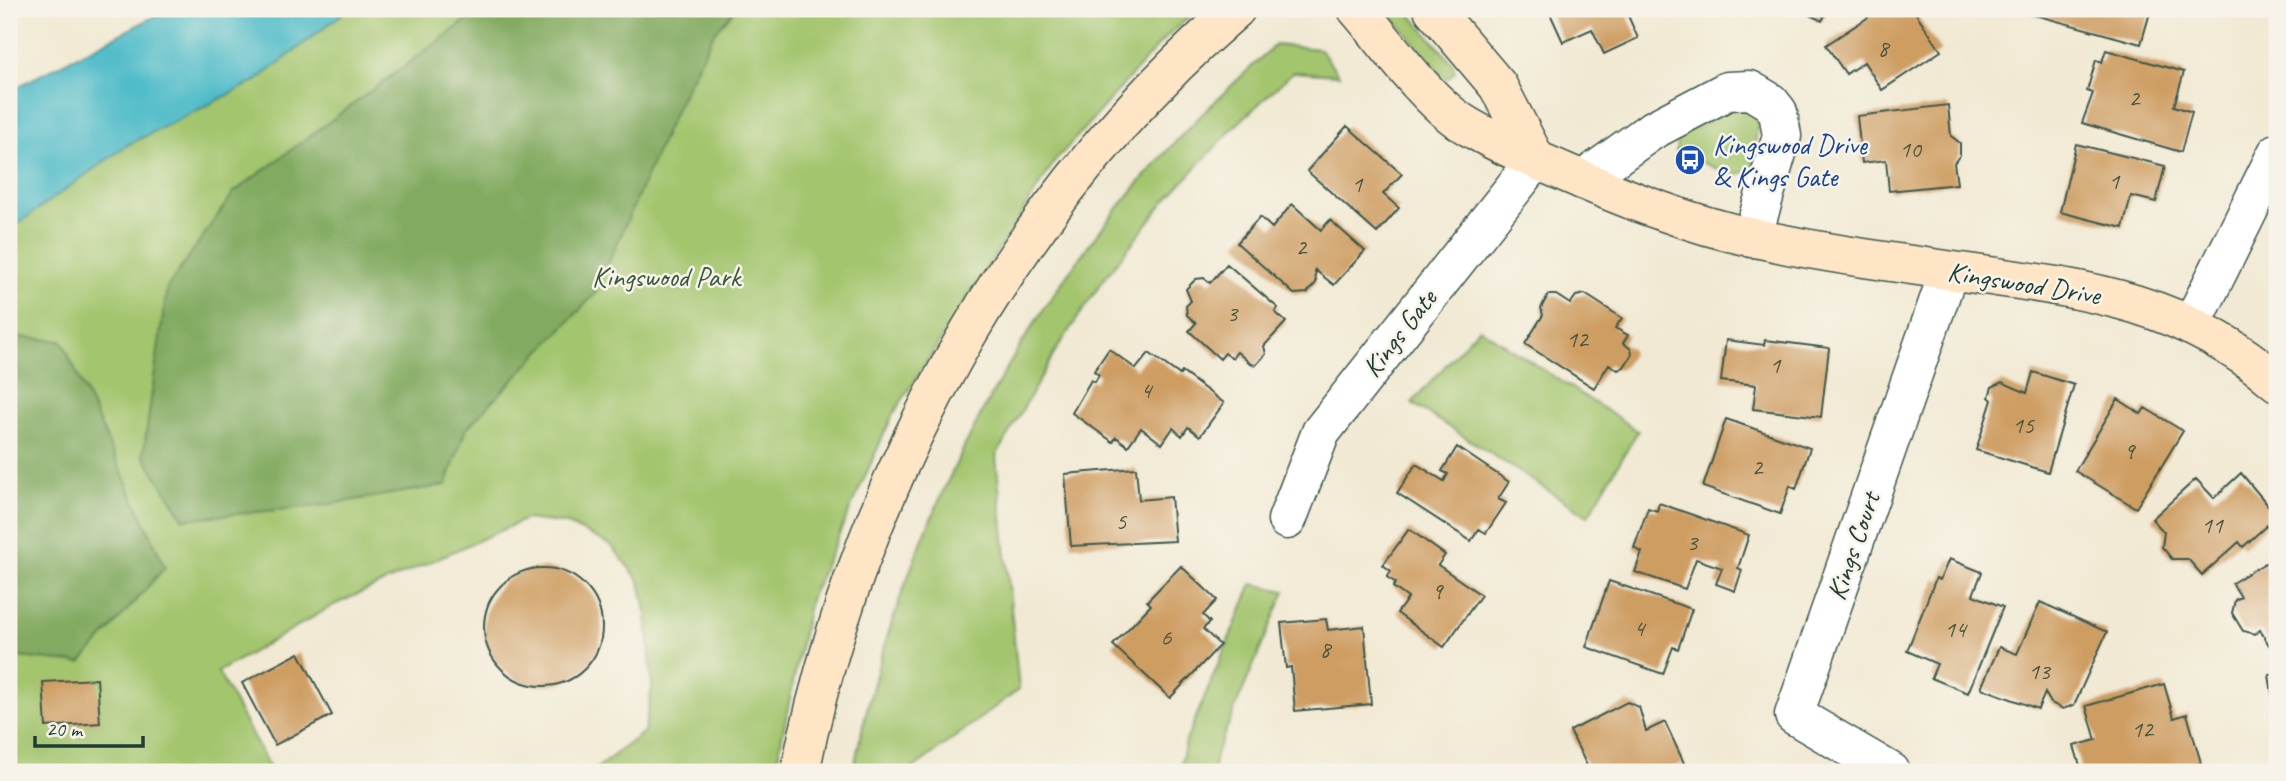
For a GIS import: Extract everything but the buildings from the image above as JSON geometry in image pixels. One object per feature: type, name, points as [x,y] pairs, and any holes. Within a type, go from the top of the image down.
[{"type":"street","points":[[800,772],[833,636],[867,537],[938,383],[1039,225],[1087,164],[1145,97],[1236,9]]},
{"type":"street","name":"Kingswood Drive","points":[[1357,9],[1440,104],[1461,122],[1536,160],[1583,180],[1666,211],[1752,238],[2102,293],[2145,306],[2190,326],[2231,348],[2277,382]]},
{"type":"street","points":[[1433,9],[1498,86],[1536,160]]},
{"type":"street","points":[[1583,180],[1651,131],[1727,91],[1750,90],[1770,102],[1778,112],[1782,136],[1752,238]]},
{"type":"street","points":[[2190,326],[2277,153]]},
{"type":"street","name":"Kings Gate","points":[[1287,520],[1321,432],[1536,160]]},
{"type":"street","name":"Kings Court","points":[[1891,772],[1794,715],[1950,271]]},
{"type":"green space","name":"Kingswood Park","points":[[348,9],[1198,9],[1164,39],[1055,161],[892,416],[810,599],[775,772],[592,772],[644,732],[652,688],[647,615],[640,582],[611,545],[568,524],[526,519],[336,604],[218,672],[272,772],[9,772],[9,225],[16,224],[127,145],[256,81]]},
{"type":"green space","points":[[482,9],[736,9],[714,33],[677,106],[595,294],[466,429],[446,485],[318,506],[184,519],[143,455],[167,288],[234,192]]},
{"type":"green space","points":[[1386,9],[1406,9],[1453,64],[1455,72],[1447,79],[1439,73]]},
{"type":"green space","points":[[1275,45],[1320,49],[1339,75],[1293,72],[1232,129],[1165,201],[1104,279],[1058,347],[996,456],[1019,689],[908,772],[853,772],[872,688],[898,606],[929,525],[965,446],[1006,369],[1052,296],[1103,226],[1187,130]]},
{"type":"green space","points":[[1734,108],[1754,110],[1758,121],[1752,171],[1731,175],[1676,151],[1677,139],[1687,131]]},
{"type":"green space","points":[[1479,328],[1638,431],[1588,516],[1412,403]]},
{"type":"green space","points":[[9,336],[62,341],[165,567],[81,663],[9,656]]},
{"type":"green space","points":[[1252,584],[1285,591],[1217,751],[1213,772],[1179,772],[1186,741]]},
{"type":"water","points":[[169,9],[348,9],[256,81],[127,145],[16,225],[9,225],[9,91]]},
{"type":"place","name":"Kingswood Drive & Kings Gate","points":[[1690,160]]}]
